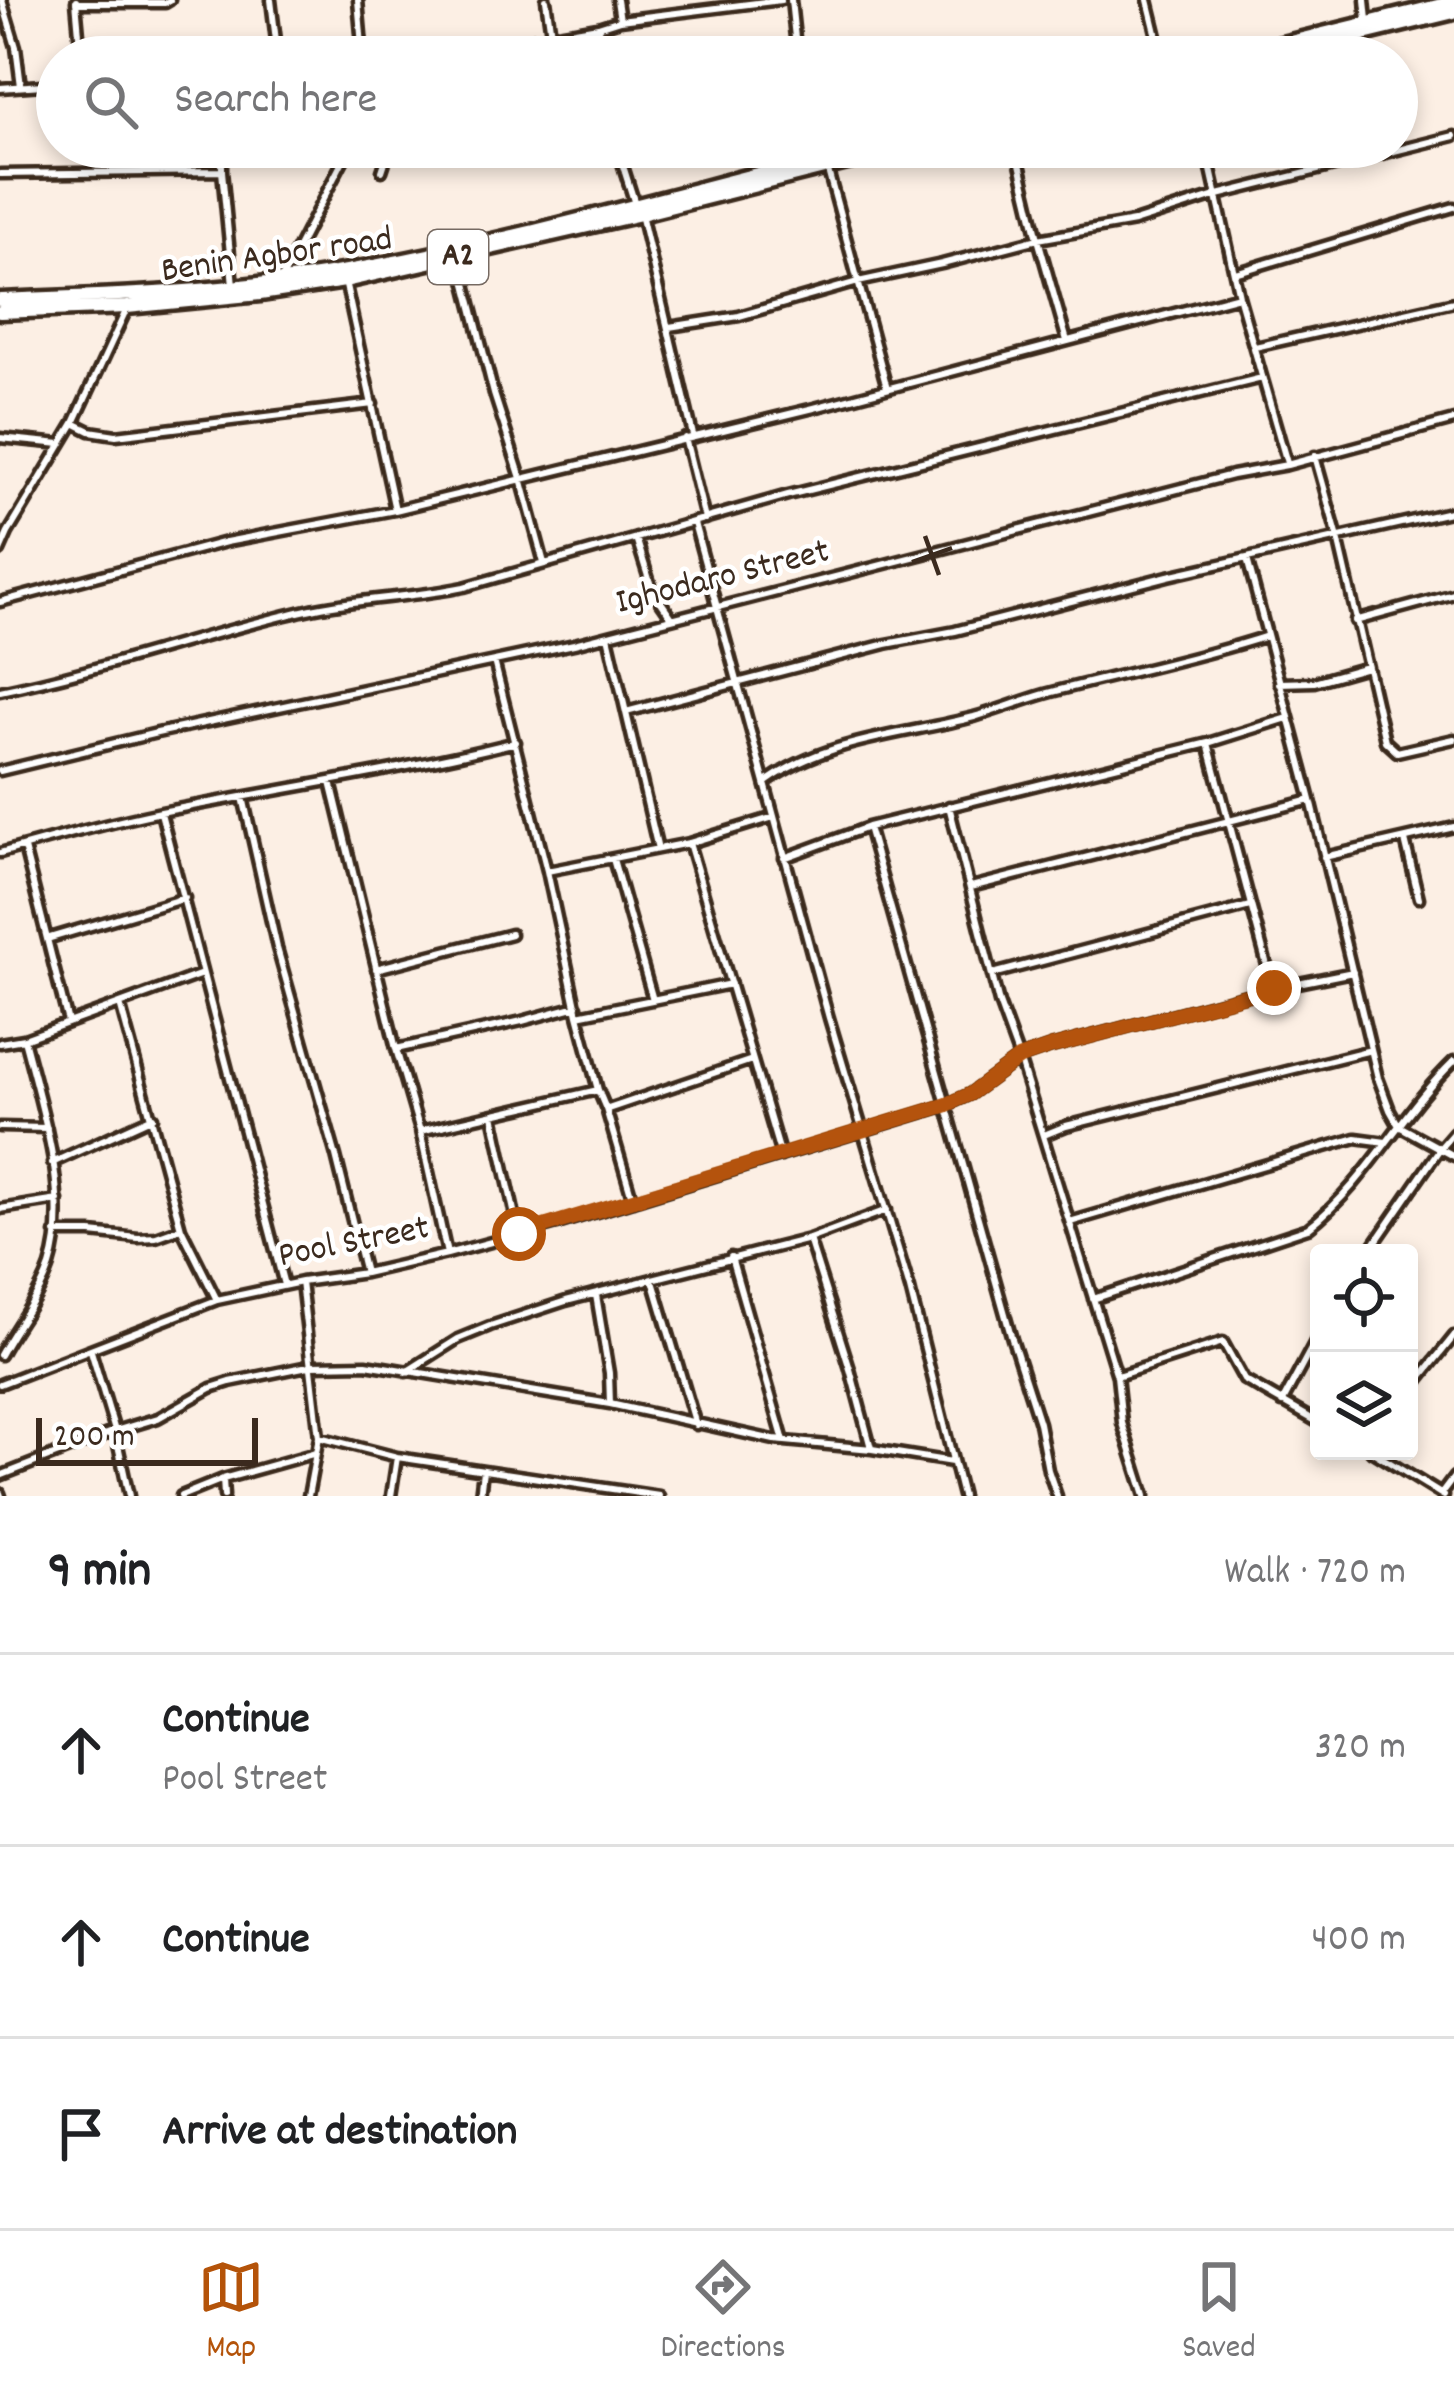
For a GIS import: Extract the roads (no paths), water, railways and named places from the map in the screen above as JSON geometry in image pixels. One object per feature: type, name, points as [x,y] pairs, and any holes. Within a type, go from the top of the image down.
[{"type":"highway","points":[[1317,36],[1454,2]]},
{"type":"highway","points":[[1355,36],[1454,12]]},
{"type":"highway","name":"Benin Agbor road","points":[[0,312],[127,307],[345,281],[459,256],[783,168]]},
{"type":"highway","name":"Benin Agbor road","points":[[0,299],[108,297],[344,272],[638,209]]},
{"type":"street","points":[[2,0],[13,32],[21,86]]},
{"type":"street","points":[[79,36],[76,2],[170,0]]},
{"type":"street","points":[[271,0],[275,36]]},
{"type":"street","points":[[358,0],[361,36]]},
{"type":"street","points":[[546,0],[551,34]]},
{"type":"street","points":[[617,0],[620,20]]},
{"type":"street","points":[[694,0],[695,11]]},
{"type":"street","points":[[540,36],[620,20],[781,0]]},
{"type":"street","points":[[791,0],[795,36]]},
{"type":"street","points":[[1148,0],[1157,36]]},
{"type":"street","points":[[1365,0],[1367,24]]},
{"type":"street","points":[[598,27],[599,36]]},
{"type":"street","points":[[0,88],[36,85]]},
{"type":"street","points":[[1418,145],[1454,136]]},
{"type":"street","points":[[281,280],[339,168]]},
{"type":"street","points":[[624,168],[669,327],[705,519]]},
{"type":"street","points":[[825,168],[887,388]]},
{"type":"street","points":[[1021,168],[1067,341]]},
{"type":"street","points":[[1211,168],[1234,273],[1287,465]]},
{"type":"street","points":[[669,327],[739,316],[1038,239],[1134,222],[1326,168]]},
{"type":"street","points":[[0,174],[222,171],[233,285]]},
{"type":"street","points":[[1234,273],[1454,207]]},
{"type":"street","points":[[459,256],[544,563]]},
{"type":"street","points":[[345,281],[395,510]]},
{"type":"street","points":[[0,602],[226,542],[395,510],[1240,296]]},
{"type":"street","points":[[1255,347],[1454,302]]},
{"type":"street","points":[[0,551],[4,532],[74,423],[127,307]]},
{"type":"street","points":[[0,691],[315,608],[464,587],[788,495],[1262,378]]},
{"type":"street","points":[[74,423],[116,435],[373,404]]},
{"type":"street","name":"Ighodaro Street","points":[[0,771],[608,635],[1454,420]]},
{"type":"street","points":[[0,438],[61,444]]},
{"type":"street","points":[[1315,456],[1384,741],[1397,752],[1454,739]]},
{"type":"street","points":[[626,712],[886,644],[1454,511]]},
{"type":"street","points":[[694,524],[784,858],[887,1210],[962,1496]]},
{"type":"street","points":[[636,538],[652,589],[672,618]]},
{"type":"street","points":[[1247,558],[1390,1110],[1399,1126],[1454,1156]]},
{"type":"street","points":[[1355,621],[1454,594]]},
{"type":"street","points":[[608,635],[658,849]]},
{"type":"street","points":[[766,782],[784,769],[872,738],[975,716],[1267,636]]},
{"type":"street","points":[[494,661],[577,1010],[634,1201]]},
{"type":"street","points":[[1279,683],[1314,682],[1367,667]]},
{"type":"street","points":[[784,858],[868,827],[1208,743],[1288,718]]},
{"type":"street","points":[[0,853],[161,812],[332,782],[516,742]]},
{"type":"street","points":[[1208,743],[1274,988]]},
{"type":"street","points":[[332,782],[396,1049],[421,1132],[447,1254]]},
{"type":"street","points":[[243,797],[277,948],[365,1273]]},
{"type":"street","points":[[971,887],[1311,800]]},
{"type":"street","points":[[949,806],[999,1003],[1117,1376],[1122,1423],[1145,1496]]},
{"type":"street","points":[[161,812],[284,1285]]},
{"type":"street","points":[[547,871],[689,843],[774,817]]},
{"type":"street","points":[[868,827],[1057,1496]]},
{"type":"street","points":[[1324,856],[1454,827]]},
{"type":"street","points":[[1405,840],[1419,898]]},
{"type":"street","points":[[689,843],[781,1156]]},
{"type":"street","points":[[24,848],[68,1022]]},
{"type":"street","points":[[613,858],[653,1000]]},
{"type":"street","points":[[48,938],[184,898]]},
{"type":"street","points":[[993,974],[1250,906]]},
{"type":"street","points":[[376,969],[511,934]]},
{"type":"street","name":"Pool Street","points":[[0,1384],[218,1300],[447,1254],[862,1132],[970,1094],[1019,1058],[1103,1031],[1353,973]]},
{"type":"street","points":[[0,1043],[24,1039],[202,974]]},
{"type":"street","points":[[396,1049],[577,1010],[730,984]]},
{"type":"street","points":[[120,1004],[181,1228],[218,1300]]},
{"type":"street","points":[[0,1355],[51,1263],[58,1200],[47,1128],[24,1039]]},
{"type":"street","points":[[1043,1136],[1066,1126],[1371,1050]]},
{"type":"street","points":[[606,1109],[752,1060]]},
{"type":"street","points":[[1093,1299],[1308,1228],[1326,1214],[1427,1087],[1454,1061]]},
{"type":"street","points":[[421,1132],[598,1090]]},
{"type":"street","points":[[493,1115],[519,1234]]},
{"type":"street","points":[[52,1163],[152,1117]]},
{"type":"street","points":[[0,1127],[47,1128]]},
{"type":"street","points":[[1374,1244],[1454,1132]]},
{"type":"street","points":[[1070,1222],[1356,1138],[1386,1142]]},
{"type":"street","points":[[0,1209],[58,1200]]},
{"type":"street","points":[[406,1372],[474,1332],[596,1294],[809,1239],[887,1210]]},
{"type":"street","points":[[54,1233],[138,1238],[181,1228]]},
{"type":"street","points":[[809,1239],[872,1449]]},
{"type":"street","points":[[731,1257],[784,1441]]},
{"type":"street","points":[[653,1280],[696,1425]]},
{"type":"street","points":[[301,1282],[320,1437],[308,1496]]},
{"type":"street","points":[[596,1294],[610,1404]]},
{"type":"street","points":[[1418,1381],[1454,1336]]},
{"type":"street","points":[[1117,1376],[1221,1341],[1241,1378],[1310,1418]]},
{"type":"street","points":[[91,1351],[129,1496]]},
{"type":"street","points":[[1282,1403],[1310,1351]]},
{"type":"street","points":[[0,1476],[158,1418],[211,1388],[313,1366],[366,1364],[610,1404],[784,1441],[952,1462]]},
{"type":"street","points":[[320,1437],[397,1457],[659,1496]]},
{"type":"street","points":[[181,1496],[316,1453]]},
{"type":"street","points":[[391,1496],[397,1457]]},
{"type":"street","points":[[1386,1460],[1442,1495],[1454,1477]]},
{"type":"street","points":[[480,1496],[483,1470]]},
{"type":"street","points":[[223,1479],[224,1496]]},
{"type":"street","points":[[567,1496],[570,1483]]}]
